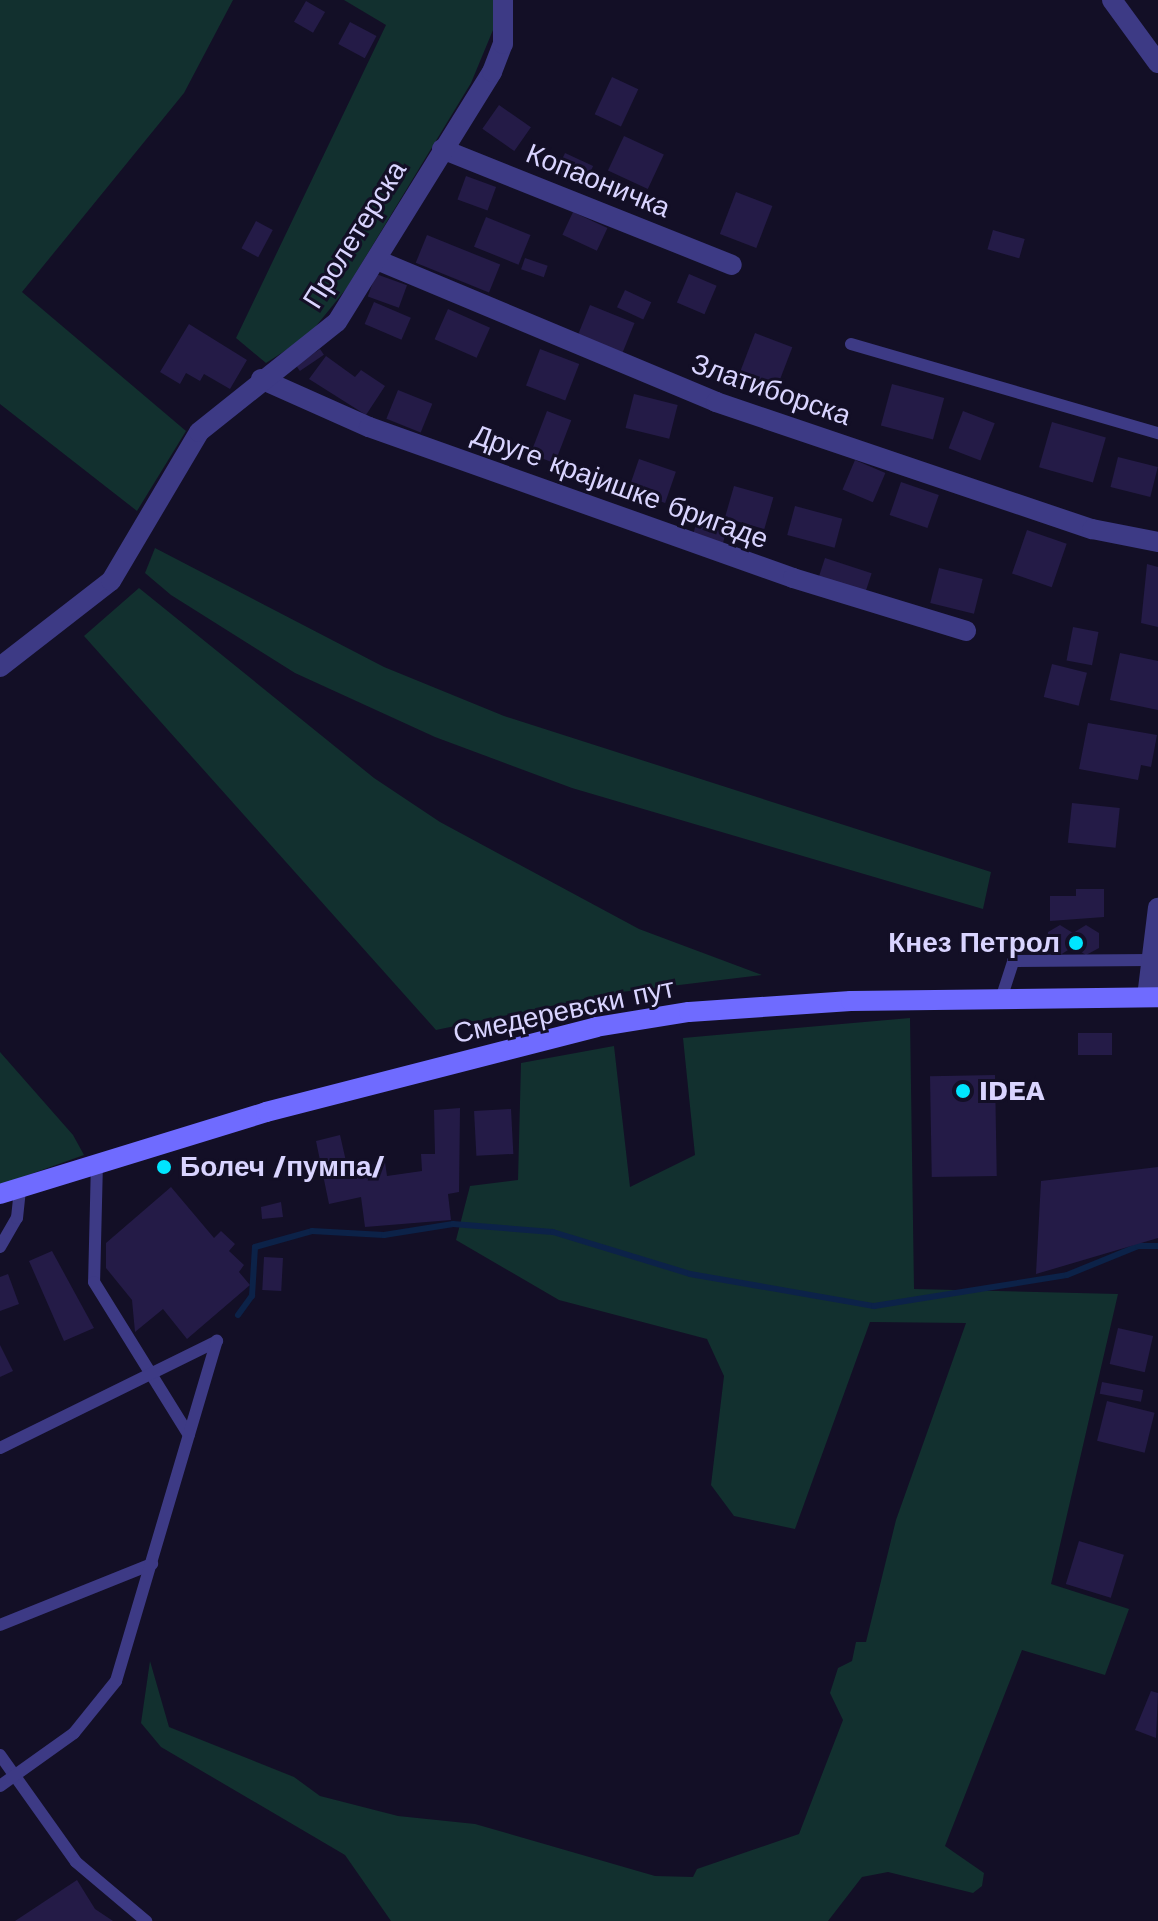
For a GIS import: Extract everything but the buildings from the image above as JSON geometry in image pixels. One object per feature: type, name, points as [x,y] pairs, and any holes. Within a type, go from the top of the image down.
[{"type":"main road","name":"Смедеревски пут","points":[[0,1194],[97,1162],[596,1027],[725,1009],[1152,997]]},
{"type":"street","name":"Пролетерска","points":[[0,667],[111,581],[199,432],[261,379],[322,338],[377,260],[500,56],[503,0]]},
{"type":"street","points":[[1112,0],[1158,63]]},
{"type":"street","name":"Копаоничка","points":[[442,149],[732,265]]},
{"type":"street","name":"Златиборска","points":[[377,260],[716,402],[1092,529],[1158,542]]},
{"type":"street","name":"Друге крајишке бригаде","points":[[261,379],[369,427],[793,578],[966,631]]},
{"type":"street","points":[[1152,997],[1151,960],[1158,908]]},
{"type":"lane","points":[[851,344],[1158,433]]},
{"type":"lane","points":[[1001,999],[1013,961],[1151,960]]},
{"type":"lane","points":[[97,1162],[94,1282],[155,1374],[189,1435]]},
{"type":"lane","points":[[0,1247],[17,1218],[20,1188]]},
{"type":"lane","points":[[0,1448],[217,1341],[130,1646],[103,1702],[74,1733],[0,1786]]},
{"type":"lane","points":[[0,1625],[152,1564]]},
{"type":"lane","points":[[0,1755],[83,1871],[146,1921]]},
{"type":"green space","points":[[0,0],[233,0],[184,93],[22,292],[186,431],[137,511],[0,404]]},
{"type":"green space","points":[[344,0],[494,0],[493,30],[471,83],[346,289],[308,336],[266,363],[236,338],[386,25]]},
{"type":"green space","points":[[155,548],[384,667],[504,716],[991,872],[983,909],[572,788],[435,737],[295,673],[171,595],[145,573]]},
{"type":"green space","points":[[139,588],[374,778],[440,822],[639,929],[762,975],[613,993],[436,1030],[84,636]]},
{"type":"green space","points":[[910,1018],[914,1289],[1118,1294],[1051,1584],[1129,1609],[1105,1675],[1022,1650],[945,1846],[984,1873],[982,1886],[973,1893],[888,1872],[862,1877],[828,1921],[391,1921],[345,1855],[161,1747],[141,1723],[150,1661],[169,1727],[294,1777],[320,1796],[398,1816],[475,1824],[655,1876],[693,1877],[697,1869],[799,1834],[843,1720],[830,1693],[838,1668],[852,1661],[856,1642],[866,1642],[896,1520],[966,1323],[870,1322],[795,1529],[734,1516],[711,1485],[724,1376],[707,1339],[559,1300],[456,1240],[470,1186],[518,1180],[521,1063],[614,1046],[630,1187],[695,1155],[683,1038]]},
{"type":"green space","points":[[0,1052],[73,1135],[84,1155],[0,1185]]},
{"type":"waterway","points":[[238,1315],[252,1296],[255,1247],[312,1231],[384,1235],[453,1224],[553,1232],[690,1274],[874,1306],[1067,1275],[1138,1246],[1158,1246]]},
{"type":"place","name":"Кнез Петрол","points":[[1076,943]]},
{"type":"place","name":"IDEA","points":[[963,1091]]},
{"type":"place","name":"Болеч /пумпа/","points":[[164,1167]]}]
